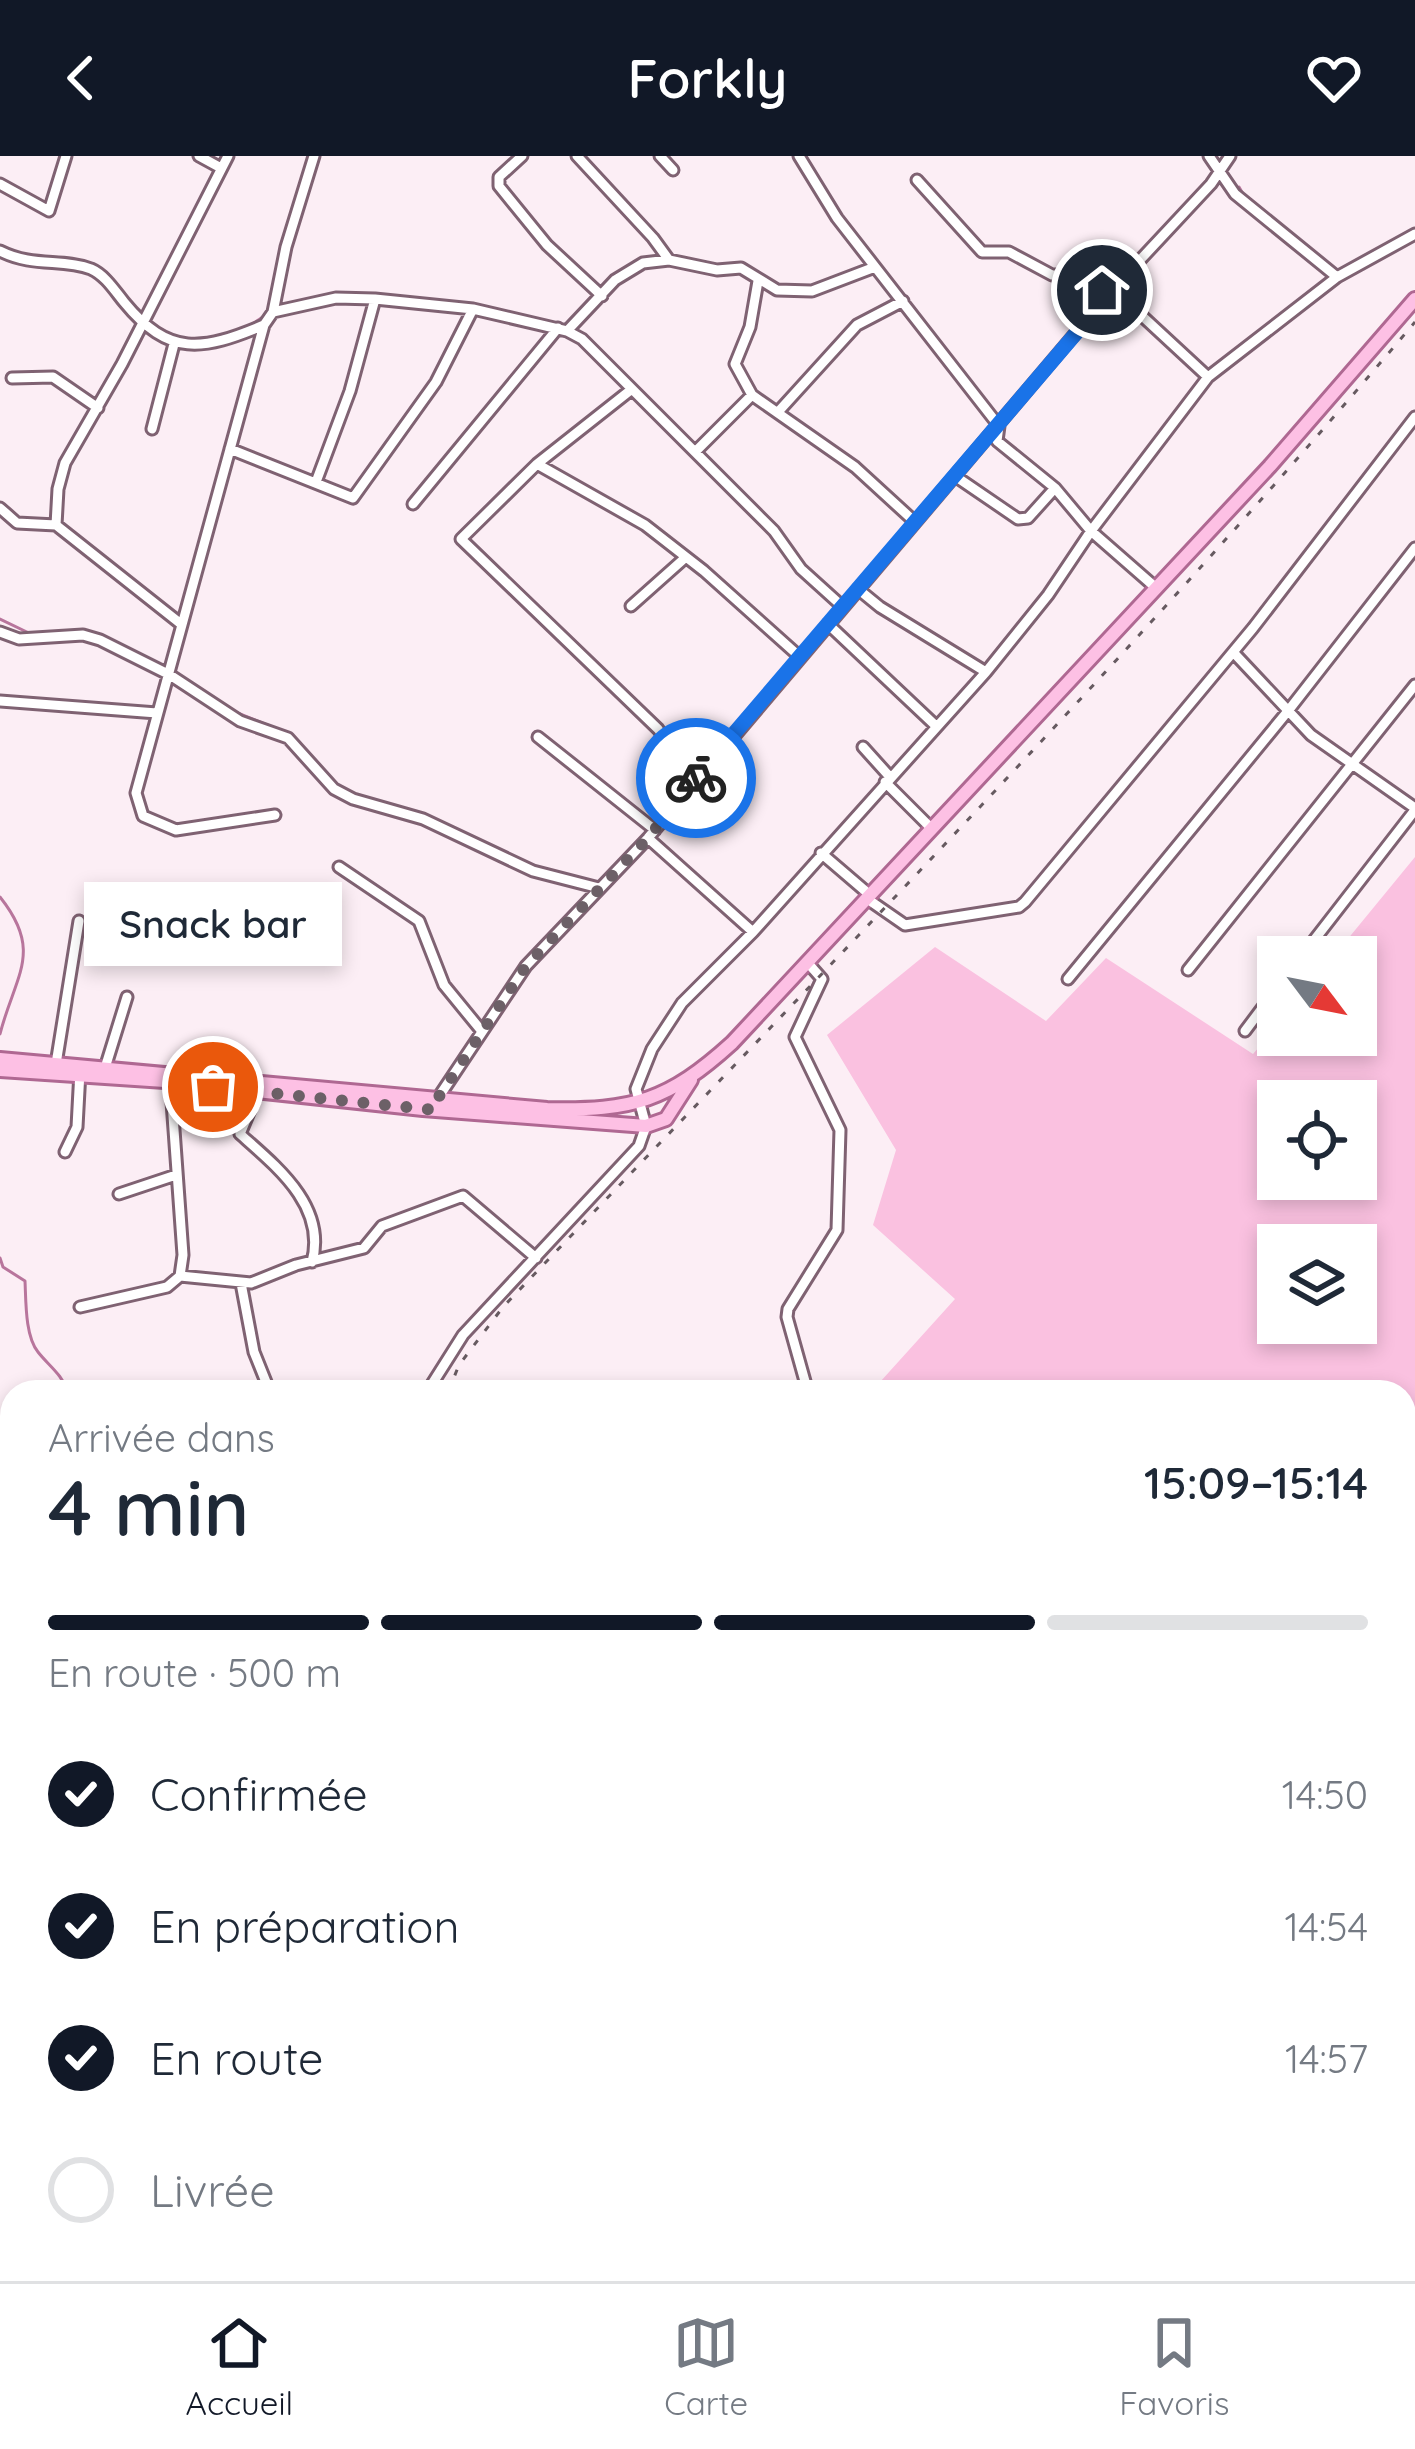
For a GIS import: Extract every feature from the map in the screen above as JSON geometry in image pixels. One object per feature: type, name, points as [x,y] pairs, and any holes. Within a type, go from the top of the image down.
[{"type":"main road","points":[[0,1059],[80,1071],[105,1068],[258,1091],[582,1115],[646,1126],[666,1119],[692,1079],[732,1043],[1306,427],[1415,299]]},
{"type":"main road","points":[[0,1070],[169,1078],[435,1105]]},
{"type":"main road","points":[[582,1115],[638,1101],[692,1079]]},
{"type":"street","points":[[0,184],[49,211],[66,156]]},
{"type":"street","points":[[199,156],[221,168]]},
{"type":"street","points":[[56,524],[65,464],[228,156]]},
{"type":"street","points":[[275,815],[176,830],[142,816],[138,782],[314,156]]},
{"type":"street","points":[[522,156],[499,177],[499,186],[547,244],[602,296]]},
{"type":"street","points":[[577,156],[668,260]]},
{"type":"street","points":[[660,156],[673,170]]},
{"type":"street","points":[[799,156],[837,218],[999,426],[998,441],[1155,586]]},
{"type":"street","points":[[1209,156],[1245,203],[1337,277]]},
{"type":"street","points":[[435,1105],[480,1029],[526,966],[651,834],[1231,156]]},
{"type":"street","points":[[917,180],[982,252],[1009,252],[1054,276],[1066,274],[1113,290],[1208,376]]},
{"type":"street","points":[[435,1380],[464,1335],[634,1153],[646,1126],[636,1089],[661,1033],[682,1003],[753,932],[986,672],[1048,596],[1208,376],[1337,277],[1415,234]]},
{"type":"street","points":[[0,251],[20,261],[91,269],[140,323],[174,344],[206,345],[264,325]]},
{"type":"street","points":[[413,504],[562,330],[627,270],[668,260],[717,270],[741,268],[777,290],[812,291],[875,267]]},
{"type":"street","points":[[758,281],[750,327],[735,364],[752,395],[863,473],[915,522]]},
{"type":"street","points":[[278,296],[291,305]]},
{"type":"street","points":[[273,312],[336,298],[375,298],[473,309],[582,338],[774,531],[801,569],[843,607]]},
{"type":"street","points":[[316,482],[350,391],[375,298]]},
{"type":"street","points":[[778,412],[857,325],[903,301]]},
{"type":"street","points":[[230,449],[353,499],[436,382],[473,309]]},
{"type":"street","points":[[152,429],[174,344]]},
{"type":"street","points":[[12,378],[40,376],[63,381],[98,408]]},
{"type":"street","points":[[632,389],[537,464],[464,534],[462,544],[649,719],[694,780]]},
{"type":"street","points":[[695,452],[752,395]]},
{"type":"street","points":[[820,854],[905,925],[1019,907],[1233,652],[1415,417]]},
{"type":"street","points":[[537,464],[645,525],[800,656]]},
{"type":"street","points":[[955,476],[1018,519],[1028,518],[1054,488]]},
{"type":"street","points":[[0,508],[16,523],[56,524],[181,624]]},
{"type":"street","points":[[1068,980],[1415,548]]},
{"type":"street","points":[[631,606],[686,557]]},
{"type":"street","points":[[858,589],[986,672]]},
{"type":"street","points":[[828,624],[936,726]]},
{"type":"street","points":[[0,632],[19,639],[82,635],[100,640],[170,675],[240,721],[288,738],[334,789],[353,800],[423,820],[532,871],[599,888]]},
{"type":"street","points":[[1233,652],[1300,726],[1415,809],[1317,936]]},
{"type":"street","points":[[1188,970],[1415,685]]},
{"type":"street","points":[[0,700],[158,712]]},
{"type":"street","points":[[538,737],[651,834],[753,932]]},
{"type":"street","points":[[863,747],[932,829]]},
{"type":"street","points":[[339,867],[419,921],[450,995],[480,1029]]},
{"type":"street","points":[[56,1064],[79,921]]},
{"type":"street","points":[[805,1380],[788,1309],[837,1230],[842,1146],[826,1095],[796,1043],[822,979],[807,962]]},
{"type":"street","points":[[105,1068],[128,997]]},
{"type":"street","points":[[1245,1031],[1257,1015]]},
{"type":"street","points":[[65,1152],[76,1135],[80,1071]]},
{"type":"street","points":[[80,1306],[167,1287],[180,1276],[183,1255],[169,1078]]},
{"type":"street","points":[[258,1091],[240,1134],[284,1173],[303,1201],[314,1228],[313,1262]]},
{"type":"street","points":[[118,1194],[176,1175]]},
{"type":"street","points":[[180,1276],[241,1283],[364,1248],[382,1226],[463,1196],[536,1258]]},
{"type":"street","points":[[241,1283],[254,1352],[265,1380]]},
{"type":"shaded area","points":[[1415,857],[1415,1380],[882,1380],[955,1299],[873,1225],[896,1150],[827,1035],[935,947],[1046,1021],[1106,958],[1253,1054],[1257,1049],[1257,1056],[1377,1056],[1377,936],[1350,936]]},
{"type":"waterway","points":[[1239,187],[1243,194]]},
{"type":"waterway","points":[[96,267],[108,274],[138,311]]},
{"type":"waterway","points":[[249,326],[266,315]]},
{"type":"waterway","points":[[0,619],[31,634]]},
{"type":"waterway","points":[[46,633],[78,631]]},
{"type":"waterway","points":[[235,712],[287,733]]},
{"type":"waterway","points":[[303,748],[337,785]]},
{"type":"waterway","points":[[373,800],[410,811]]},
{"type":"waterway","points":[[0,897],[21,933],[23,949],[0,1034]]},
{"type":"waterway","points":[[0,1258],[3,1267],[25,1281],[31,1337],[62,1380]]},
{"type":"railway","points":[[453,1380],[503,1307],[1081,699],[1415,322]]},
{"type":"way so far","points":[[213,1087],[434,1110],[480,1029],[526,966],[648,838],[696,778]]},
{"type":"place","name":"Snack bar","points":[[213,1087]]},
{"type":"route","points":[[696,778],[1113,290],[1102,290]]}]
